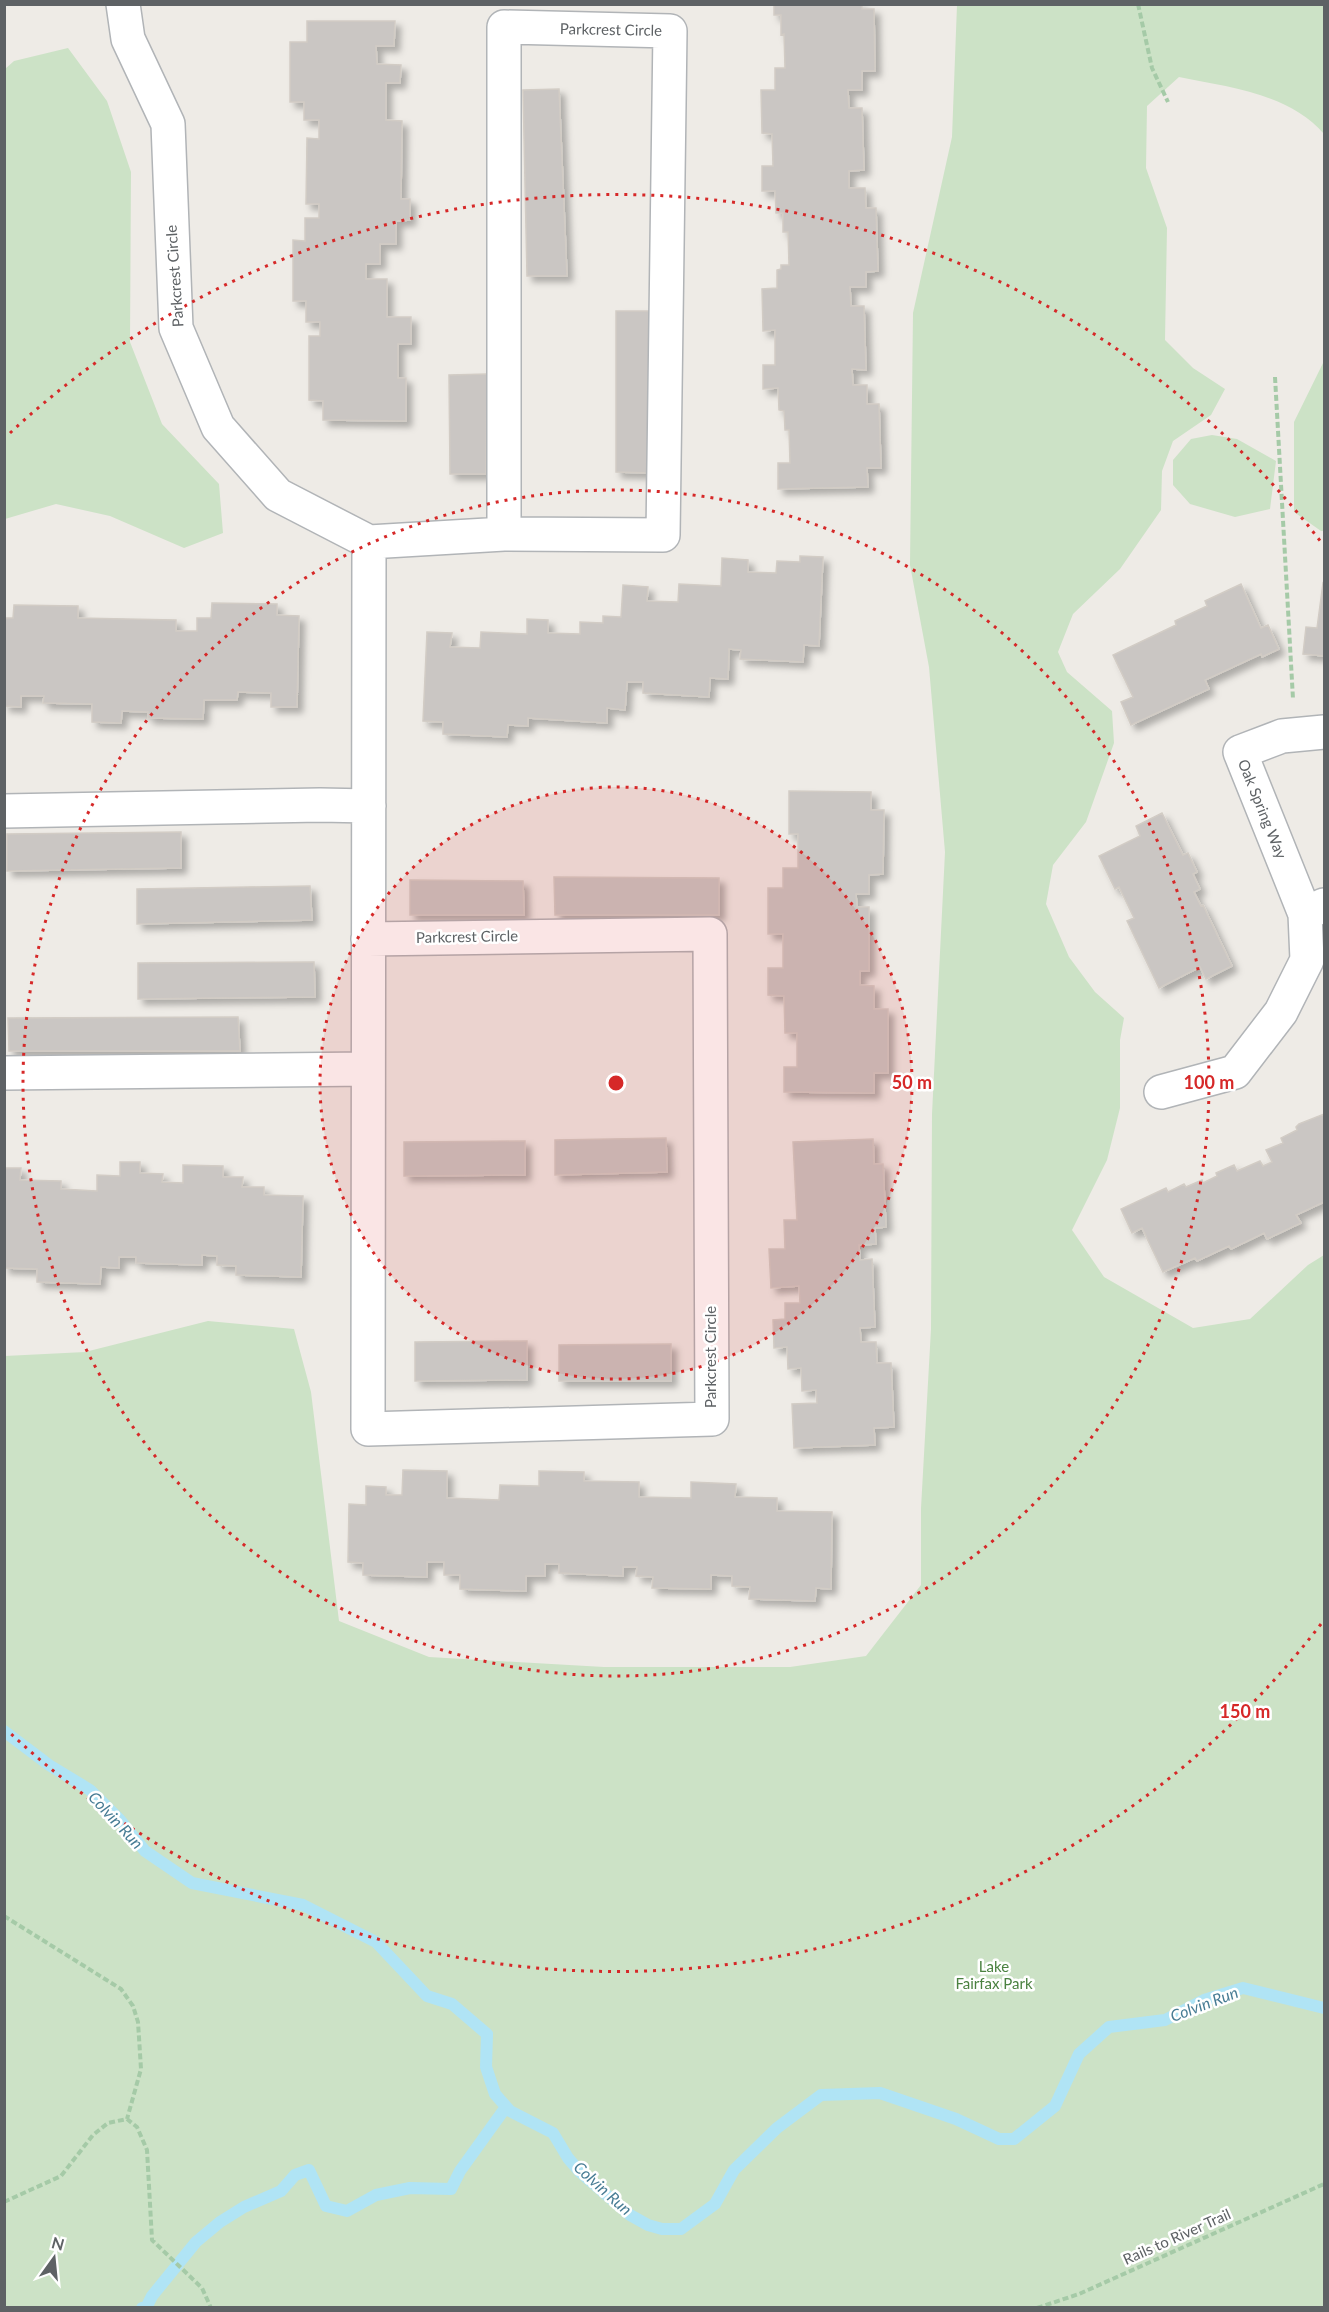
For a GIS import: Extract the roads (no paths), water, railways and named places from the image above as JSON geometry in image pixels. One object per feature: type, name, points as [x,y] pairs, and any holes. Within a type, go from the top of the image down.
[{"type":"street","name":"Parkcrest Circle","points":[[123,4],[128,39],[168,124],[176,328],[218,427],[278,495],[369,542],[504,534],[663,535],[670,31],[504,27],[504,534]]},
{"type":"street","name":"Parkcrest Circle","points":[[368,939],[710,934],[711,1419],[368,1429],[367,1069],[369,542]]},
{"type":"street","name":"Oak Spring Way","points":[[1161,1092],[1235,1072],[1281,1012],[1307,960],[1315,910],[1240,752],[1282,736],[1310,734]]},
{"type":"street","points":[[4,812],[308,805],[369,806]]},
{"type":"street","points":[[4,1073],[367,1069]]},
{"type":"waterway","name":"Colvin Run","points":[[4,1731],[49,1765],[90,1790],[120,1820],[145,1851],[192,1883],[303,1905],[376,1942],[427,1996],[452,2004],[487,2034],[486,2067],[495,2094],[510,2111],[553,2133],[568,2158],[580,2172],[630,2215],[648,2225],[662,2229],[681,2229],[715,2204],[734,2170],[777,2128],[821,2095],[880,2093],[956,2119],[999,2139],[1014,2139],[1055,2106],[1079,2054],[1109,2027],[1165,2020],[1204,2000],[1243,1988],[1324,2008]]},
{"type":"waterway","points":[[142,2308],[147,2306],[152,2296],[196,2242],[220,2222],[244,2207],[281,2191],[295,2175],[309,2170],[326,2206],[347,2211],[376,2195],[410,2188],[451,2189],[460,2171],[506,2107]]},
{"type":"park label","name":"Lake Fairfax Park","points":[[994,1976]]}]
